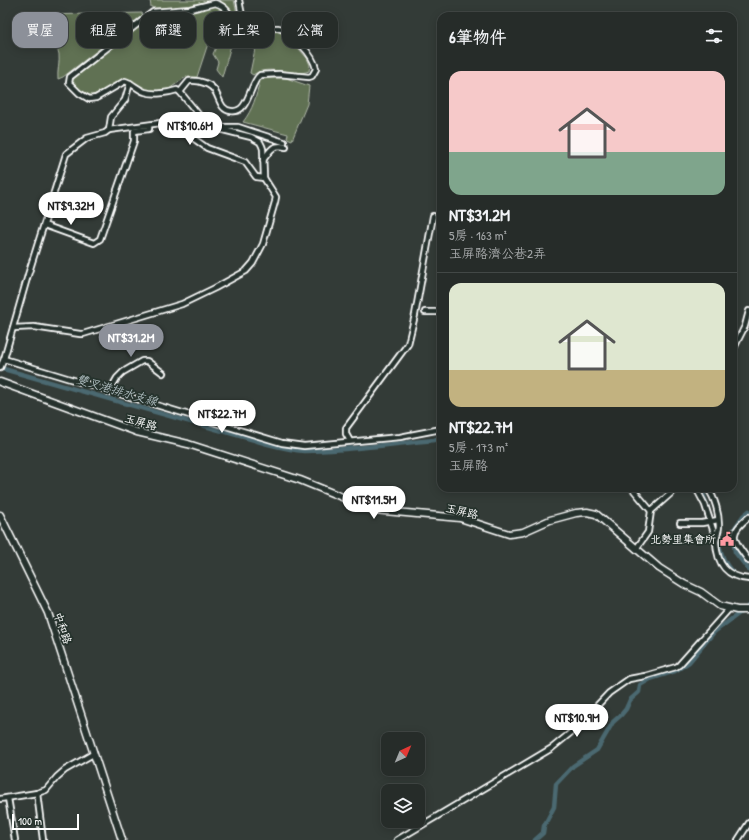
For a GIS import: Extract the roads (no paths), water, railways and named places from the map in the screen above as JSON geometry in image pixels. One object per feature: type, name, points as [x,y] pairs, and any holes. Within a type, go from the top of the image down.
[{"type":"street","points":[[239,0],[241,12]]},
{"type":"street","points":[[13,328],[34,327],[83,334],[182,304],[246,272],[253,263],[263,244],[276,202],[274,193],[264,178],[263,149],[260,142],[244,135],[215,128],[203,120],[177,90],[154,93],[145,92],[125,81],[96,98],[89,99],[79,93],[69,83],[70,77],[153,12],[190,9],[215,3],[226,9],[228,12]]},
{"type":"street","points":[[180,92],[189,81],[199,81],[211,87],[216,92],[222,106],[231,112],[243,108],[254,81],[260,75],[279,74],[309,76],[314,73],[315,66],[312,58],[291,34],[281,29],[274,29]]},
{"type":"street","points":[[109,130],[114,112],[125,100],[130,83]]},
{"type":"street","points":[[203,120],[214,125],[238,127],[285,144],[274,147],[263,160]]},
{"type":"street","points":[[0,368],[66,154],[87,138],[105,133],[109,130],[168,122],[207,148],[245,162],[256,177],[264,178]]},
{"type":"street","points":[[44,225],[94,243],[98,242],[134,141],[134,131],[149,129],[149,125]]},
{"type":"street","points":[[350,441],[346,434],[346,428],[408,344],[415,315],[433,216]]},
{"type":"street","points":[[737,343],[747,327],[749,311]]},
{"type":"street","points":[[425,312],[437,312]]},
{"type":"street","name":"玉屏路","points":[[4,359],[109,392],[282,443],[304,446],[400,437],[437,430]]},
{"type":"street","points":[[109,392],[117,378],[123,372],[142,361],[147,361],[163,373]]},
{"type":"street","name":"玉屏路","points":[[0,382],[137,432],[188,444],[300,480],[374,510],[460,518],[509,534],[523,532],[550,520],[576,513],[587,512],[596,514],[659,568],[684,584],[701,592],[720,606],[729,609],[748,610]]},
{"type":"street","points":[[635,492],[651,511]]},
{"type":"street","points":[[636,548],[648,532],[651,511],[672,492]]},
{"type":"street","points":[[698,492],[705,505],[709,522],[716,540],[718,553],[724,568],[730,574],[740,578],[749,579]]},
{"type":"street","points":[[712,494],[719,527],[716,540]]},
{"type":"street","name":"中和路","points":[[0,515],[48,613],[122,840]]},
{"type":"street","points":[[749,517],[739,525],[735,531],[735,538],[749,561]]},
{"type":"street","points":[[680,522],[709,522],[718,520]]},
{"type":"street","points":[[397,840],[552,748],[574,730],[610,693],[629,679],[645,676],[679,665],[729,609]]},
{"type":"street","points":[[0,799],[37,793],[46,790],[65,770],[93,754]]},
{"type":"street","points":[[37,793],[43,840]]},
{"type":"street","points":[[8,798],[15,840]]},
{"type":"street","points":[[738,840],[749,823]]},
{"type":"waterway","name":"雙叉港排水支線","points":[[0,368],[268,444],[295,450],[320,451],[353,449],[437,439]]},
{"type":"waterway","name":"雙叉港排水支線","points":[[702,492],[708,508]]},
{"type":"waterway","points":[[749,511],[743,516],[732,532],[735,552],[749,570]]},
{"type":"waterway","name":"雙叉港排水支線","points":[[717,538],[725,562],[735,574]]},
{"type":"waterway","points":[[535,840],[543,833],[544,826],[554,807],[556,784],[573,766],[597,750],[613,722],[626,709],[630,700],[639,692],[640,685],[650,679],[675,671],[689,662],[714,632],[749,606]]},
{"type":"place","name":"北勢里集會所","points":[[727,539]]}]
